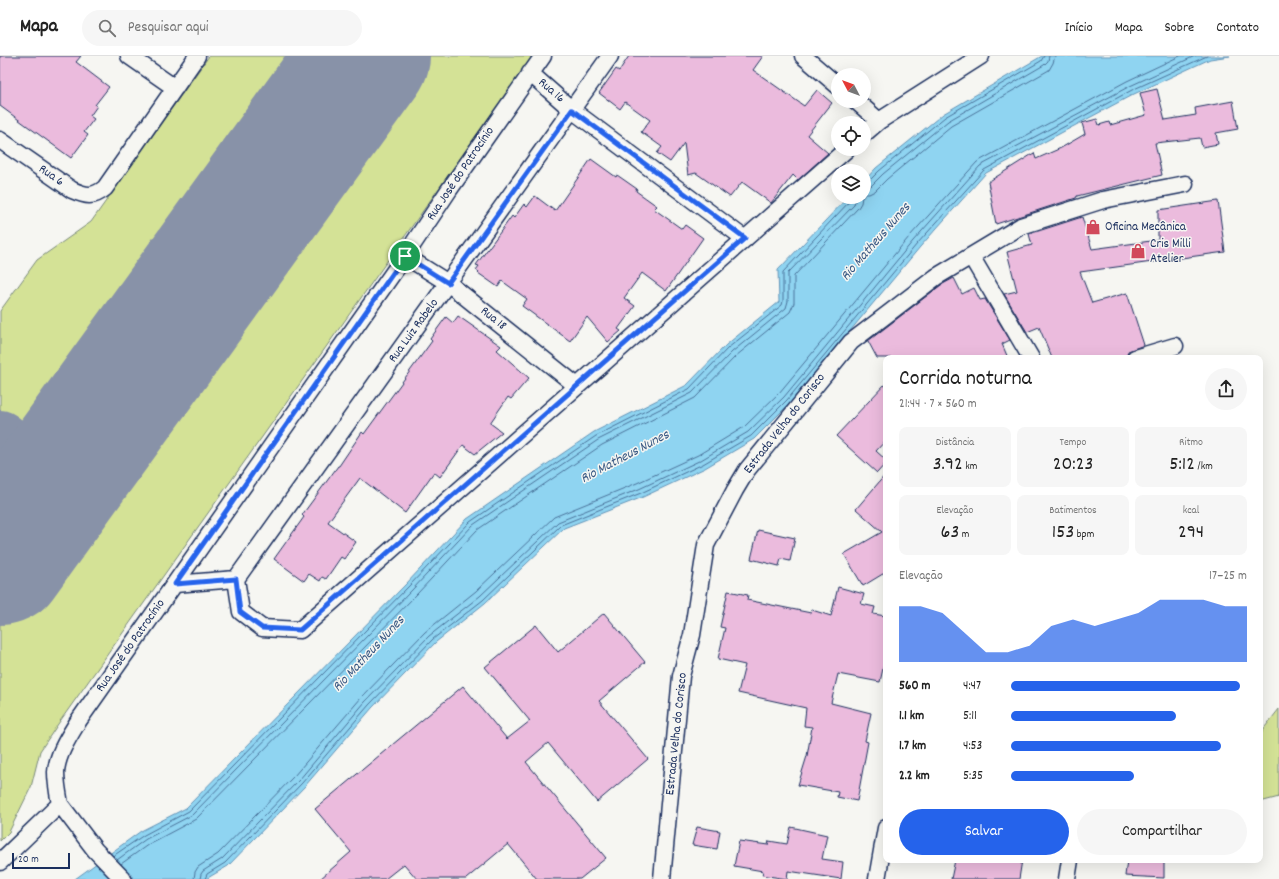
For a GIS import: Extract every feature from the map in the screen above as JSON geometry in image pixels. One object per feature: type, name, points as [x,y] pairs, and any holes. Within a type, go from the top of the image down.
[{"type":"street","points":[[129,56],[175,88],[197,56]]},
{"type":"street","name":"Rua José do Patrocínio","points":[[60,804],[56,771],[63,747],[79,720],[405,256],[449,190],[543,56]]},
{"type":"street","name":"Rua Luiz Rabelo","points":[[236,579],[610,56]]},
{"type":"street","points":[[803,56],[831,80]]},
{"type":"street","points":[[871,128],[879,121],[981,56]]},
{"type":"street","name":"Rua 16","points":[[530,73],[572,110],[745,238]]},
{"type":"street","name":"Rua 6","points":[[0,140],[72,190],[82,195],[99,193],[105,188],[175,88]]},
{"type":"street","points":[[864,108],[879,121]]},
{"type":"street","points":[[175,584],[236,579],[240,612],[262,628],[300,630],[839,156]]},
{"type":"street","name":"Estrada Velha do Corisco","points":[[662,879],[681,676],[692,634],[706,545],[747,470],[851,342],[936,277],[1021,226],[1103,200],[1186,184]]},
{"type":"street","name":"Rua 18","points":[[405,256],[448,283],[577,386]]},
{"type":"street","points":[[971,256],[1029,355]]},
{"type":"street","points":[[1145,355],[1175,346]]},
{"type":"street","points":[[0,862],[60,804],[95,850],[123,879]]},
{"type":"street","points":[[877,879],[883,845]]},
{"type":"street","points":[[1067,879],[1070,863]]},
{"type":"green space","points":[[209,56],[327,56],[51,436],[22,438],[0,422],[0,311],[37,260],[91,222]]},
{"type":"green space","points":[[406,56],[533,56],[58,724],[40,751],[31,787],[9,832],[0,841],[0,616]]},
{"type":"green space","points":[[1279,709],[1279,797],[1263,801],[1263,731]]},
{"type":"water","name":"Rio Matheus Nunes","points":[[1042,56],[1230,56],[1210,59],[1134,94],[986,173],[920,247],[790,403],[754,439],[705,468],[643,497],[564,528],[485,603],[436,642],[372,708],[305,786],[228,866],[206,879],[75,879],[141,831],[186,808],[406,584],[467,519],[594,432],[687,385],[726,345],[779,302],[778,270],[841,204],[871,204],[871,173],[943,114]]},
{"type":"building","points":[[0,56],[81,56],[76,62],[109,87],[95,105],[97,106],[90,116],[94,119],[84,132],[88,135],[71,158],[0,106]]},
{"type":"building","points":[[629,56],[763,56],[753,70],[804,106],[817,90],[831,102],[831,104],[807,135],[828,153],[798,180],[793,175],[771,203],[742,182],[730,197],[696,173],[688,175],[684,143],[670,162],[657,153],[662,147],[641,132],[650,120],[625,102],[620,109],[599,93],[616,69],[619,71]]},
{"type":"building","points":[[1157,89],[1165,120],[1196,115],[1195,108],[1233,101],[1238,129],[1216,133],[1218,144],[1202,147],[1200,138],[1155,143],[1162,175],[1077,196],[1076,198],[996,224],[988,182],[1034,153],[1036,159],[1061,148],[1085,134],[1082,123],[1097,119],[1099,125],[1109,122],[1110,125],[1146,115],[1140,93]]},
{"type":"building","points":[[591,159],[616,177],[617,175],[637,189],[636,191],[657,206],[654,209],[682,229],[685,225],[703,238],[666,291],[642,273],[624,298],[635,306],[618,329],[621,331],[608,342],[587,317],[570,341],[522,306],[527,299],[502,281],[498,287],[476,270],[479,266],[476,265],[512,216],[514,218],[524,204],[527,207],[535,196],[555,211]]},
{"type":"building","points":[[1218,201],[1225,252],[1080,272],[1092,303],[1127,293],[1144,345],[1128,351],[1127,355],[1051,355],[1039,327],[1027,332],[1004,294],[1017,291],[1007,252],[1032,245],[1029,234],[1082,217],[1092,249],[1158,240],[1158,210]]},
{"type":"building","points":[[954,278],[962,294],[974,288],[980,300],[985,299],[1010,340],[1002,344],[1007,355],[883,355],[883,358],[877,358],[868,341],[941,285]]},
{"type":"building","points":[[458,316],[501,346],[497,350],[529,378],[511,399],[508,397],[490,423],[502,432],[475,454],[463,445],[440,477],[434,472],[405,513],[360,478],[328,522],[356,542],[344,559],[341,557],[326,579],[322,577],[320,581],[309,574],[304,581],[274,559],[304,517],[302,515],[339,466],[362,432],[364,434],[432,341],[430,339],[446,317],[453,323]]},
{"type":"building","points":[[883,386],[883,443],[876,451],[883,457],[883,466],[877,473],[836,436]]},
{"type":"building","points":[[883,478],[883,574],[863,586],[844,554],[882,532],[856,509]]},
{"type":"building","points":[[758,530],[795,538],[790,561],[781,559],[779,566],[751,559]]},
{"type":"building","points":[[838,587],[864,594],[861,604],[875,607],[873,614],[883,616],[883,668],[880,682],[838,674],[831,703],[871,713],[865,741],[868,742],[857,801],[837,797],[838,792],[798,785],[807,756],[812,727],[804,726],[806,708],[738,693],[745,665],[718,659],[725,628],[720,627],[728,591],[748,595],[747,600],[811,613],[812,610],[831,616]]},
{"type":"building","points":[[604,613],[645,662],[599,701],[648,759],[597,802],[548,743],[526,762],[606,858],[580,879],[537,879],[508,844],[466,879],[417,879],[404,864],[385,879],[320,879],[351,852],[315,809],[463,686],[507,739],[530,721],[485,667],[536,625],[558,652]]},
{"type":"building","points":[[697,827],[720,831],[717,849],[692,845]]},
{"type":"building","points":[[791,827],[827,835],[822,859],[843,862],[841,879],[788,871],[787,879],[762,875],[763,871],[734,866],[739,841],[768,845],[769,841],[787,844]]},
{"type":"building","points":[[954,863],[1022,863],[1019,879],[951,879]]},
{"type":"building","points":[[1127,863],[1164,863],[1164,878],[1125,876]]},
{"type":"taxiway","points":[[0,436],[23,453],[74,458]]},
{"type":"taxiway","points":[[0,461],[12,470],[22,529]]},
{"type":"runway","points":[[0,560],[365,56]]},
{"type":"place","name":"Oficina Mecânica","points":[[1093,227]]},
{"type":"place","name":"Cris Milli Atelier","points":[[1138,251]]},
{"type":"route","points":[[572,110],[745,238],[300,630],[262,628],[240,612],[236,579],[175,584],[208,537],[405,256],[448,283],[572,110]]}]
